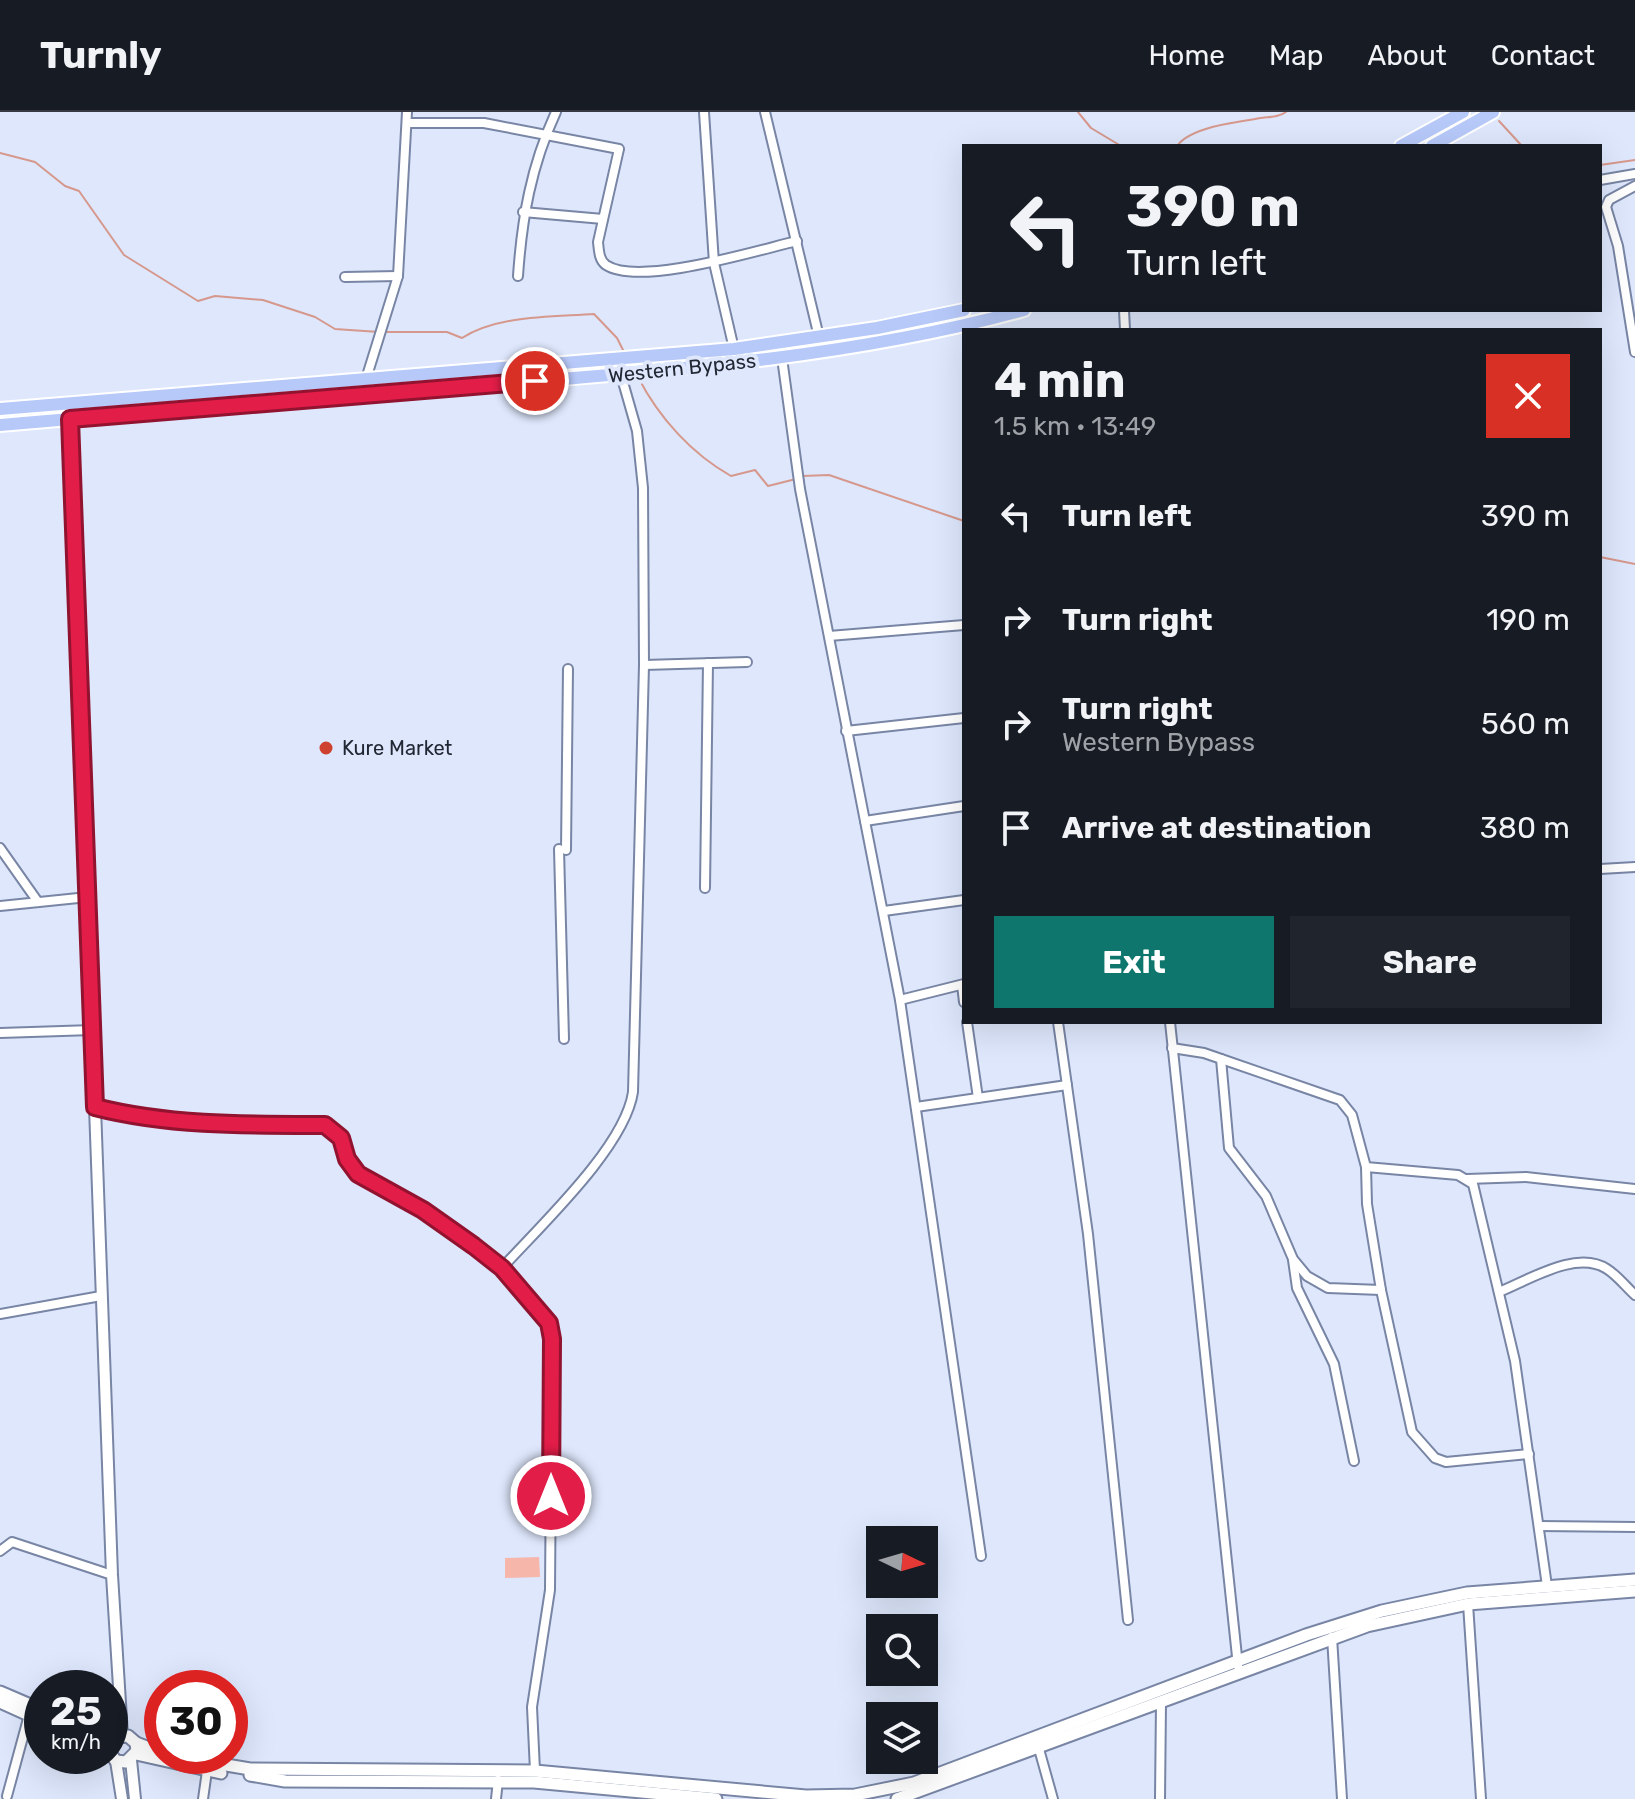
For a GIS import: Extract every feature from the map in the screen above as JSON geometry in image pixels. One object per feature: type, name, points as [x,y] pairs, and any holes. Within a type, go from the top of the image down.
[{"type":"main road","points":[[1405,144],[1463,112]]},
{"type":"main road","points":[[1436,144],[1493,112]]},
{"type":"main road","name":"Western Bypass","points":[[0,409],[734,349],[962,310]]},
{"type":"main road","name":"Western Bypass","points":[[0,425],[643,373],[782,358],[883,342],[1015,312]]},
{"type":"main road","points":[[248,1768],[535,1771],[806,1796],[879,1791],[914,1783],[1239,1667],[1382,1611],[1467,1593],[1635,1580]]},
{"type":"main road","points":[[897,1799],[1161,1703],[1239,1667],[1395,1619],[1468,1604],[1635,1591]]},
{"type":"main road","points":[[0,1692],[24,1702]]},
{"type":"main road","points":[[0,1702],[24,1713]]},
{"type":"main road","points":[[128,1751],[144,1755]]},
{"type":"main road","points":[[128,1751],[144,1753]]},
{"type":"main road","points":[[230,1774],[285,1781],[498,1780],[716,1799]]},
{"type":"street","points":[[366,379],[398,276],[407,112]]},
{"type":"street","points":[[518,276],[523,212],[545,135],[556,112]]},
{"type":"street","points":[[704,112],[714,263],[734,349]]},
{"type":"street","points":[[765,112],[819,337]]},
{"type":"street","points":[[407,123],[484,123],[619,149],[598,242],[599,255],[605,264],[617,269],[660,269],[714,263],[797,241]]},
{"type":"street","points":[[1602,180],[1635,174]]},
{"type":"street","points":[[1635,186],[1609,200],[1606,207],[1618,246],[1635,352]]},
{"type":"street","points":[[523,212],[603,219]]},
{"type":"street","points":[[345,277],[398,276]]},
{"type":"street","points":[[782,358],[800,487],[900,1000],[981,1556]]},
{"type":"street","points":[[502,1268],[571,1194],[631,1105],[644,665],[642,463],[624,374]]},
{"type":"street","points":[[70,419],[112,1575],[113,1670]]},
{"type":"street","points":[[829,636],[962,625]]},
{"type":"street","points":[[644,665],[747,662]]},
{"type":"street","points":[[705,888],[708,663]]},
{"type":"street","points":[[564,1039],[563,850],[568,669]]},
{"type":"street","points":[[846,731],[962,718]]},
{"type":"street","points":[[865,821],[962,806]]},
{"type":"street","points":[[0,848],[38,902]]},
{"type":"street","points":[[1602,869],[1635,867]]},
{"type":"street","points":[[0,906],[88,897]]},
{"type":"street","points":[[884,911],[962,900]]},
{"type":"street","points":[[900,1000],[962,985]]},
{"type":"street","points":[[967,1024],[978,1098]]},
{"type":"street","points":[[1058,1024],[1088,1234],[1128,1620]]},
{"type":"street","points":[[1170,1024],[1239,1667]]},
{"type":"street","points":[[0,1033],[93,1030]]},
{"type":"street","points":[[1172,1048],[1221,1059],[1340,1100],[1352,1115],[1366,1167],[1367,1204],[1381,1290],[1412,1432],[1435,1458],[1446,1462],[1529,1454]]},
{"type":"street","points":[[1221,1059],[1229,1148],[1266,1196],[1293,1259],[1297,1288],[1334,1364],[1354,1461]]},
{"type":"street","points":[[916,1107],[1067,1085]]},
{"type":"street","points":[[95,1107],[135,1117],[325,1125],[341,1138],[347,1159],[358,1174],[423,1210],[502,1268],[552,1330],[550,1590],[532,1707],[535,1771]]},
{"type":"street","points":[[1366,1167],[1450,1173],[1467,1179],[1526,1177],[1635,1189]]},
{"type":"street","points":[[1467,1179],[1476,1190],[1515,1361],[1547,1586]]},
{"type":"street","points":[[1293,1259],[1307,1276],[1328,1288],[1381,1290]]},
{"type":"street","points":[[1499,1292],[1583,1262],[1608,1270],[1635,1295]]},
{"type":"street","points":[[0,1314],[101,1296]]},
{"type":"street","points":[[1539,1526],[1635,1527]]},
{"type":"street","points":[[0,1551],[12,1542],[112,1575]]},
{"type":"street","points":[[1468,1604],[1481,1799]]},
{"type":"street","points":[[1332,1637],[1342,1799]]},
{"type":"street","points":[[1160,1799],[1161,1703]]},
{"type":"street","points":[[7,1796],[24,1733]]},
{"type":"street","points":[[1039,1749],[1053,1799]]},
{"type":"street","points":[[134,1753],[135,1799]]},
{"type":"street","points":[[118,1774],[122,1799]]},
{"type":"street","points":[[203,1799],[207,1774]]},
{"type":"street","points":[[496,1799],[498,1780]]},
{"type":"shaded area","points":[[539,1557],[540,1577],[505,1578],[505,1558]]},
{"type":"waterway","points":[[1078,112],[1091,128],[1118,144]]},
{"type":"waterway","points":[[1179,144],[1202,130],[1286,112]]},
{"type":"waterway","points":[[1499,121],[1520,144]]},
{"type":"waterway","points":[[0,153],[35,162],[65,186],[79,191],[124,255],[198,301],[215,296],[263,300],[315,317],[335,329],[379,332]]},
{"type":"waterway","points":[[1602,165],[1635,160]]},
{"type":"waterway","points":[[385,332],[447,332],[462,338],[476,330],[509,321],[594,314],[617,338],[625,354]]},
{"type":"waterway","points":[[638,377],[666,421],[690,446],[717,467],[731,476],[755,470],[768,486],[796,479]]},
{"type":"waterway","points":[[802,476],[829,475],[962,520]]},
{"type":"waterway","points":[[1602,557],[1635,564]]},
{"type":"place","name":"Kure Market","points":[[326,748]]},
{"type":"route","points":[[535,381],[70,419],[95,1107],[135,1117],[325,1125],[341,1138],[350,1166],[358,1174],[423,1210],[502,1268],[552,1330],[551,1496]]}]
